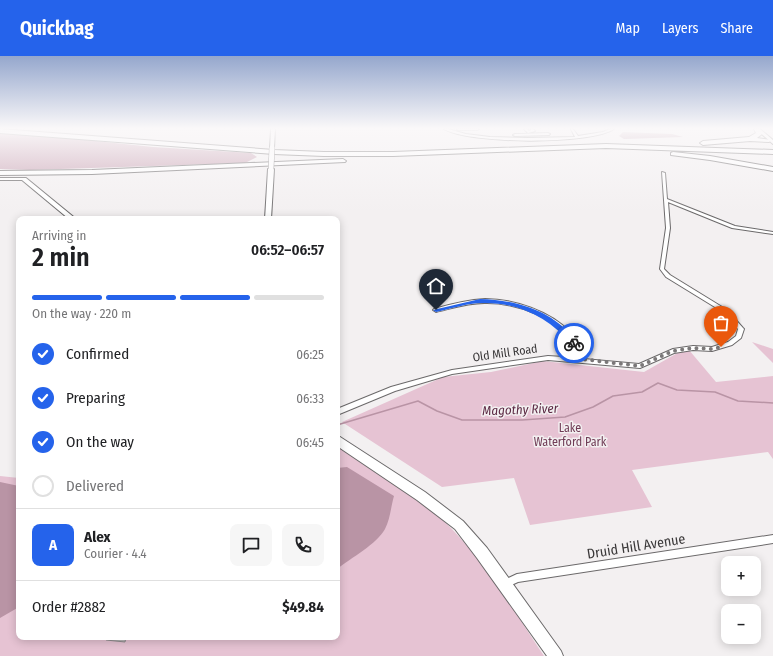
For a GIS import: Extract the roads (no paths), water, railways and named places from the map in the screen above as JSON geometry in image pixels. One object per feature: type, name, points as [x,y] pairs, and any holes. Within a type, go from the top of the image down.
[{"type":"highway","points":[[0,173],[92,172],[453,157]]},
{"type":"highway","points":[[702,157],[773,169]]},
{"type":"main road","points":[[268,216],[271,157]]},
{"type":"main road","points":[[24,179],[69,216]]},
{"type":"main road","points":[[340,442],[416,492],[453,519],[479,549],[556,656]]},
{"type":"street","name":"Old Mill Road","points":[[340,411],[393,389],[452,372],[548,358],[581,359],[640,366],[673,351],[693,348],[712,349],[730,344],[739,336],[741,329],[725,311],[668,276],[662,269],[668,228],[663,173]]},
{"type":"street","points":[[0,179],[24,179]]},
{"type":"street","points":[[666,200],[734,228],[773,233]]},
{"type":"street","points":[[436,310],[480,301],[519,306],[538,313],[562,329],[578,349],[581,359]]},
{"type":"street","name":"Druid Hill Avenue","points":[[505,584],[517,578],[773,539]]},
{"type":"waterway","name":"Magothy River","points":[[340,424],[418,401],[437,411],[462,420],[522,420],[565,417],[593,407],[613,396],[642,392],[658,383],[677,390],[715,392],[738,401],[773,403]]},
{"type":"park label","name":"Lake Waterford Park","points":[[570,435]]}]
